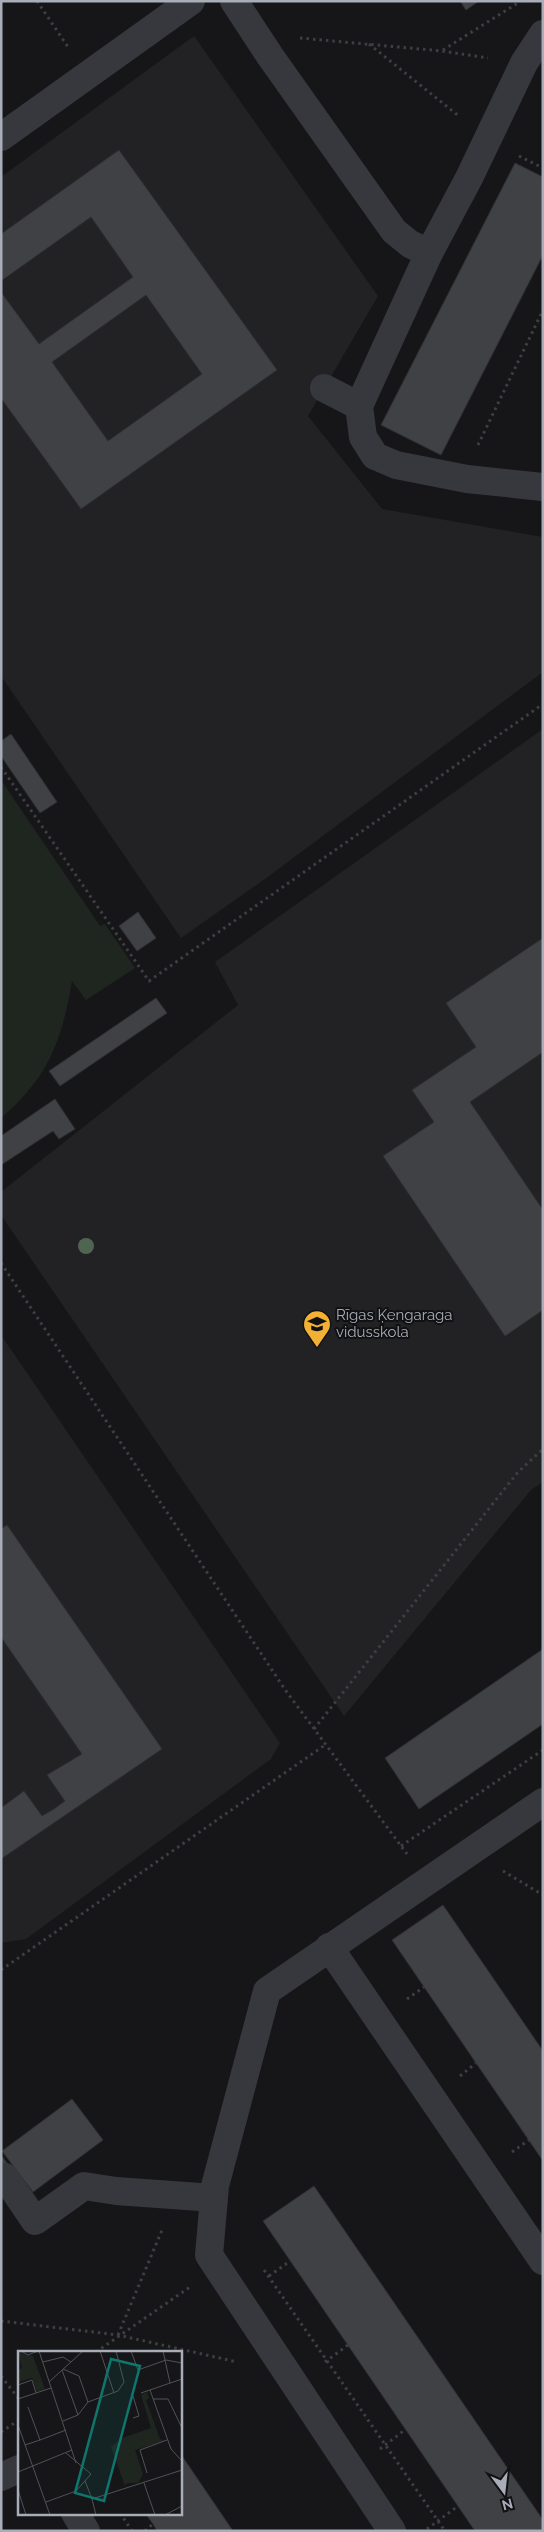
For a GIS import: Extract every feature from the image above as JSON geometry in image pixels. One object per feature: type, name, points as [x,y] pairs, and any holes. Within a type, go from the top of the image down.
[{"type":"street","points":[[1,137],[190,1]]},
{"type":"street","points":[[234,1],[270,56],[394,231],[410,244],[429,253]]},
{"type":"street","points":[[543,34],[524,63],[429,253],[358,406],[364,437],[376,456],[396,465],[467,479],[543,487]]},
{"type":"street","points":[[324,388],[358,406]]},
{"type":"street","points":[[392,2531],[209,2255],[214,2186],[267,1991],[543,1802]]},
{"type":"street","points":[[329,1947],[543,2261]]},
{"type":"street","points":[[5,2177],[35,2221],[84,2186],[116,2191],[214,2198]]},
{"type":"street","points":[[1,2477],[18,2469]]},
{"type":"street","points":[[76,2514],[86,2531]]},
{"type":"path","points":[[37,1],[73,54]]},
{"type":"path","points":[[442,51],[521,1]]},
{"type":"path","points":[[270,56],[286,37],[442,51],[524,63]]},
{"type":"path","points":[[369,44],[487,139]]},
{"type":"path","points":[[467,479],[469,465],[543,310]]},
{"type":"path","points":[[1,767],[149,981],[543,704]]},
{"type":"path","points":[[1,1263],[325,1745],[427,1880]]},
{"type":"path","points":[[314,1729],[518,1472],[543,1449]]},
{"type":"path","points":[[1,1970],[325,1745]]},
{"type":"path","points":[[401,1846],[543,1750]]},
{"type":"path","points":[[469,1851],[543,1895]]},
{"type":"path","points":[[118,2335],[175,2196]]},
{"type":"path","points":[[97,2351],[218,2268]]},
{"type":"path","points":[[263,2269],[445,2531]]},
{"type":"path","points":[[1,2321],[118,2335],[246,2364],[276,2356]]},
{"type":"path","points":[[1,2376],[18,2397]]},
{"type":"path","points":[[1,2432],[18,2421]]},
{"type":"path","points":[[424,2531],[458,2506]]},
{"type":"path","points":[[121,2514],[132,2531]]},
{"type":"path","points":[[144,2531],[153,2524]]},
{"type":"shaded area","points":[[194,36],[378,296],[308,416],[382,509],[543,537],[543,672],[265,879],[181,938],[1,676],[1,177]]},
{"type":"shaded area","name":"Rīgas Ķengaraga vidusskola","points":[[543,729],[543,1482],[531,1490],[344,1716],[1,1215],[1,1192],[238,1005],[215,962]]},
{"type":"shaded area","points":[[1,780],[100,926],[105,924],[135,968],[86,1000],[72,981],[58,1040],[50,1057],[31,1088],[1,1118]]},
{"type":"shaded area","points":[[1,1335],[280,1743],[271,1759],[26,1939],[1,1943]]},
{"type":"building","points":[[460,1],[479,1],[466,10]]},
{"type":"building","points":[[119,150],[277,370],[81,509],[1,398],[1,292],[39,344],[133,277],[91,217],[1,281],[1,234]],"holes":[[[146,295],[202,374],[108,441],[52,362]]]},
{"type":"building","points":[[515,163],[543,177],[543,255],[441,455],[381,425]]},
{"type":"building","points":[[11,734],[57,802],[40,813],[1,756],[1,741]]},
{"type":"building","points":[[138,912],[156,938],[137,951],[119,926]]},
{"type":"building","points":[[543,938],[543,1052],[470,1102],[543,1210],[543,1310],[505,1336],[383,1156],[434,1122],[412,1090],[476,1047],[446,1003]]},
{"type":"building","points":[[156,998],[167,1013],[60,1086],[49,1071]]},
{"type":"building","points":[[55,1099],[75,1129],[59,1139],[53,1131],[1,1165],[1,1136]]},
{"type":"building","points":[[7,1525],[162,1749],[1,1859],[1,1808],[24,1791],[42,1816],[54,1809],[65,1801],[47,1775],[82,1754],[1,1637],[1,1529]]},
{"type":"building","points":[[543,1649],[543,1724],[419,1809],[385,1758]]},
{"type":"building","points":[[443,1905],[543,2051],[543,2161],[392,1940]]},
{"type":"building","points":[[72,2099],[103,2140],[33,2192],[2,2151]]},
{"type":"building","points":[[1,2155],[13,2171],[1,2180]]},
{"type":"building","points":[[314,2186],[543,2520],[543,2531],[475,2531],[263,2221]]},
{"type":"building","points":[[181,2454],[233,2531],[157,2531],[146,2514],[181,2514]]},
{"type":"place","name":"Rīgas Ķengaraga vidusskola","points":[[317,1348]]}]
